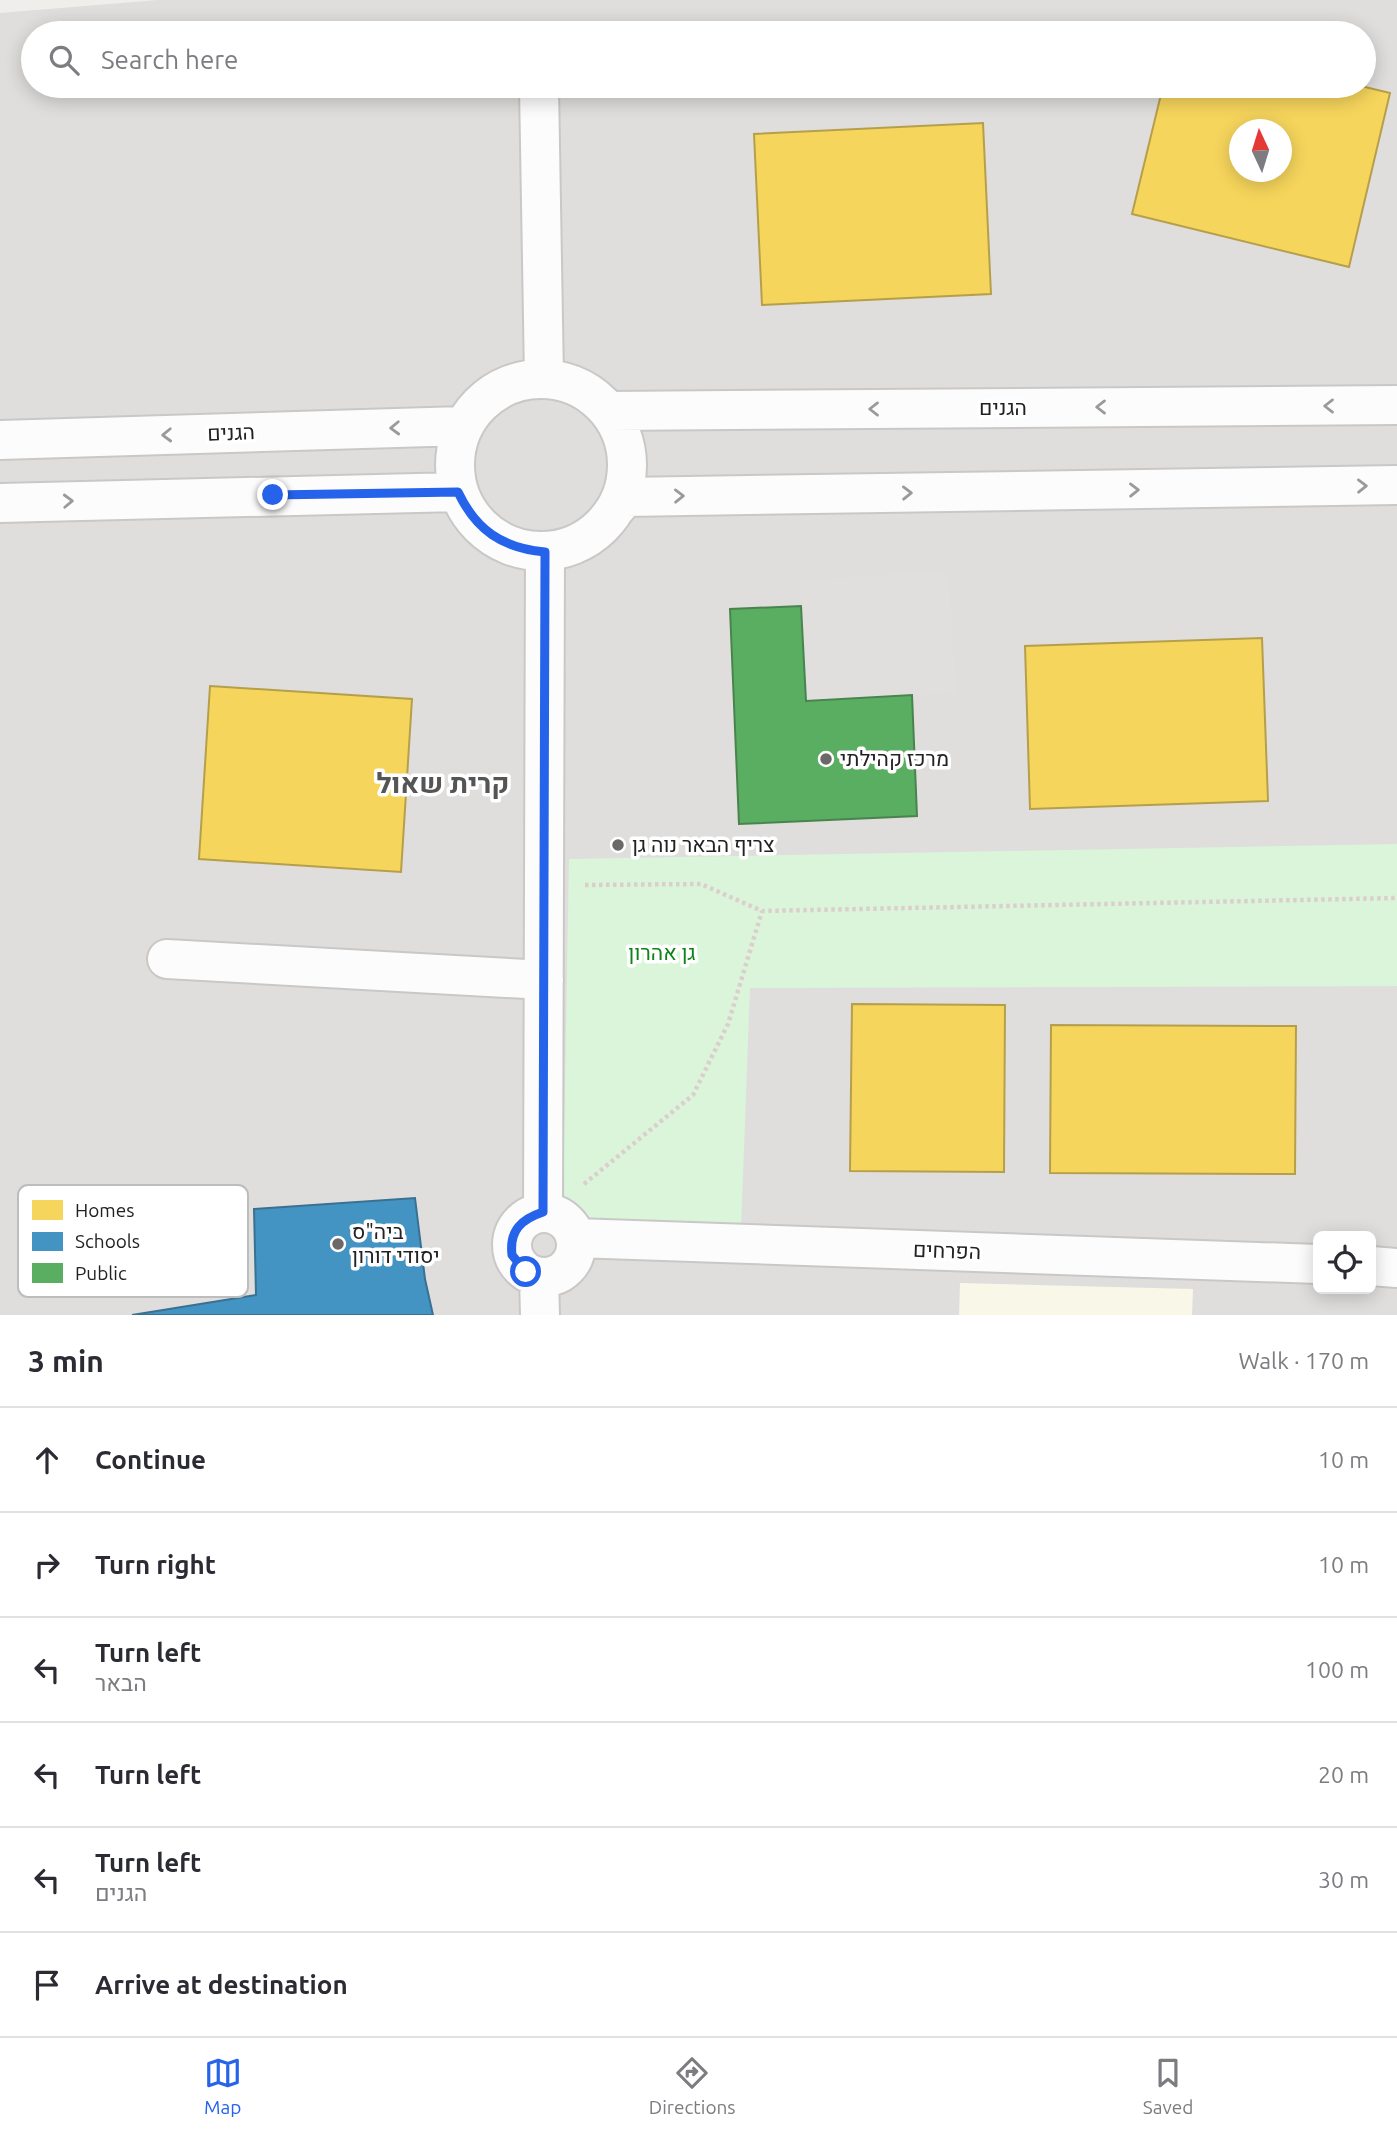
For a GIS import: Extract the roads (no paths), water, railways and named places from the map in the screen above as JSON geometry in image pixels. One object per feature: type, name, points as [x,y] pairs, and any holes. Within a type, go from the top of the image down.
[{"type":"street","points":[[539,98],[544,378]]},
{"type":"street","points":[[616,508],[626,484],[628,459],[622,433],[609,411],[591,394],[569,382],[544,378],[520,381],[497,390],[478,406],[463,426],[455,458],[458,492],[468,512],[492,536],[522,550],[545,552],[566,548],[586,539],[603,526],[625,497],[1397,485]]},
{"type":"street","name":"הגנים","points":[[609,411],[1397,405]]},
{"type":"street","name":"הגנים","points":[[0,440],[463,426]]},
{"type":"street","points":[[0,503],[458,492]]},
{"type":"street","points":[[540,1296],[550,1277],[567,1269],[576,1251],[556,1221],[544,980],[545,552]]},
{"type":"street","points":[[167,960],[544,980]]},
{"type":"street","points":[[540,1296],[526,1272],[516,1262],[512,1244],[520,1223],[556,1221]]},
{"type":"street","name":"הפרחים","points":[[556,1221],[1313,1264]]},
{"type":"street","points":[[1376,1266],[1397,1268]]},
{"type":"place","name":"מרכז קהילתי","points":[[826,759]]},
{"type":"place","name":"צריף הבאר נוה גן","points":[[618,845]]},
{"type":"place","name":"ביה\"ס יסודי דורון","points":[[338,1244]]},
{"type":"district","name":"קרית שאול","points":[[443,783]]},
{"type":"park label","name":"גן אהרון","points":[[662,953]]}]
